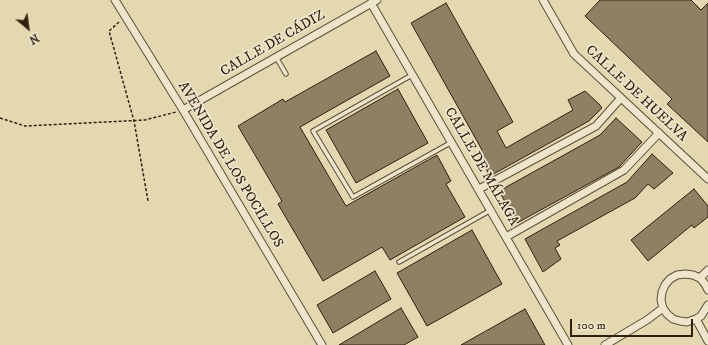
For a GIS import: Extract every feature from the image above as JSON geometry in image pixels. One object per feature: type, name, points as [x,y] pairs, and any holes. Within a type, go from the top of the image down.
[{"type":"street","name":"AVENIDA DE LOS POCILLOS","points":[[115,0],[183,110],[322,345]]},
{"type":"street","name":"CALLE DE HUELVA","points":[[543,0],[574,54],[708,179]]},
{"type":"street","name":"CALLE DE CÁDIZ","points":[[183,110],[374,1]]},
{"type":"street","name":"CALLE DE MÁLAGA","points":[[374,1],[413,74],[568,345]]},
{"type":"street","points":[[479,189],[596,126],[621,98]]},
{"type":"street","points":[[506,236],[624,170],[658,133]]},
{"type":"street","points":[[700,278],[708,270]]},
{"type":"street","points":[[708,290],[700,278],[693,275],[677,275],[670,279],[665,285],[661,300],[663,308],[667,314],[673,319],[687,322],[701,316],[708,305]]},
{"type":"street","points":[[605,345],[648,320],[663,308]]},
{"type":"street","points":[[696,319],[708,341]]},
{"type":"lane","points":[[276,57],[286,74]]},
{"type":"lane","points":[[413,74],[313,131],[353,197],[452,142]]},
{"type":"lane","points":[[399,262],[491,210]]},
{"type":"path","points":[[126,17],[109,31],[134,121],[148,202]]},
{"type":"path","points":[[0,118],[25,126],[145,120],[183,110]]},
{"type":"building","points":[[600,0],[691,0],[701,10],[708,3],[708,142],[667,104],[672,99],[585,16]]},
{"type":"building","points":[[446,3],[513,122],[497,131],[506,148],[573,110],[568,100],[585,91],[602,108],[589,121],[490,176],[477,153],[482,150],[411,23]]},
{"type":"building","points":[[376,51],[390,76],[300,127],[346,206],[437,155],[451,181],[446,184],[465,217],[390,260],[382,247],[323,281],[278,204],[282,201],[238,126],[283,99],[285,102]]},
{"type":"building","points":[[398,89],[428,143],[356,183],[326,130]]},
{"type":"building","points":[[616,118],[642,142],[619,167],[517,223],[499,191],[600,135]]},
{"type":"building","points":[[652,154],[673,173],[654,189],[648,184],[635,198],[557,241],[560,245],[555,248],[561,259],[543,272],[525,239],[627,182]]},
{"type":"building","points":[[694,189],[708,206],[708,217],[694,228],[692,225],[648,261],[631,240]]},
{"type":"building","points":[[472,230],[502,284],[427,326],[397,273]]},
{"type":"building","points":[[375,271],[391,299],[333,333],[317,305]]},
{"type":"building","points":[[401,308],[418,337],[404,345],[339,345]]},
{"type":"building","points":[[525,309],[545,345],[461,345]]}]
